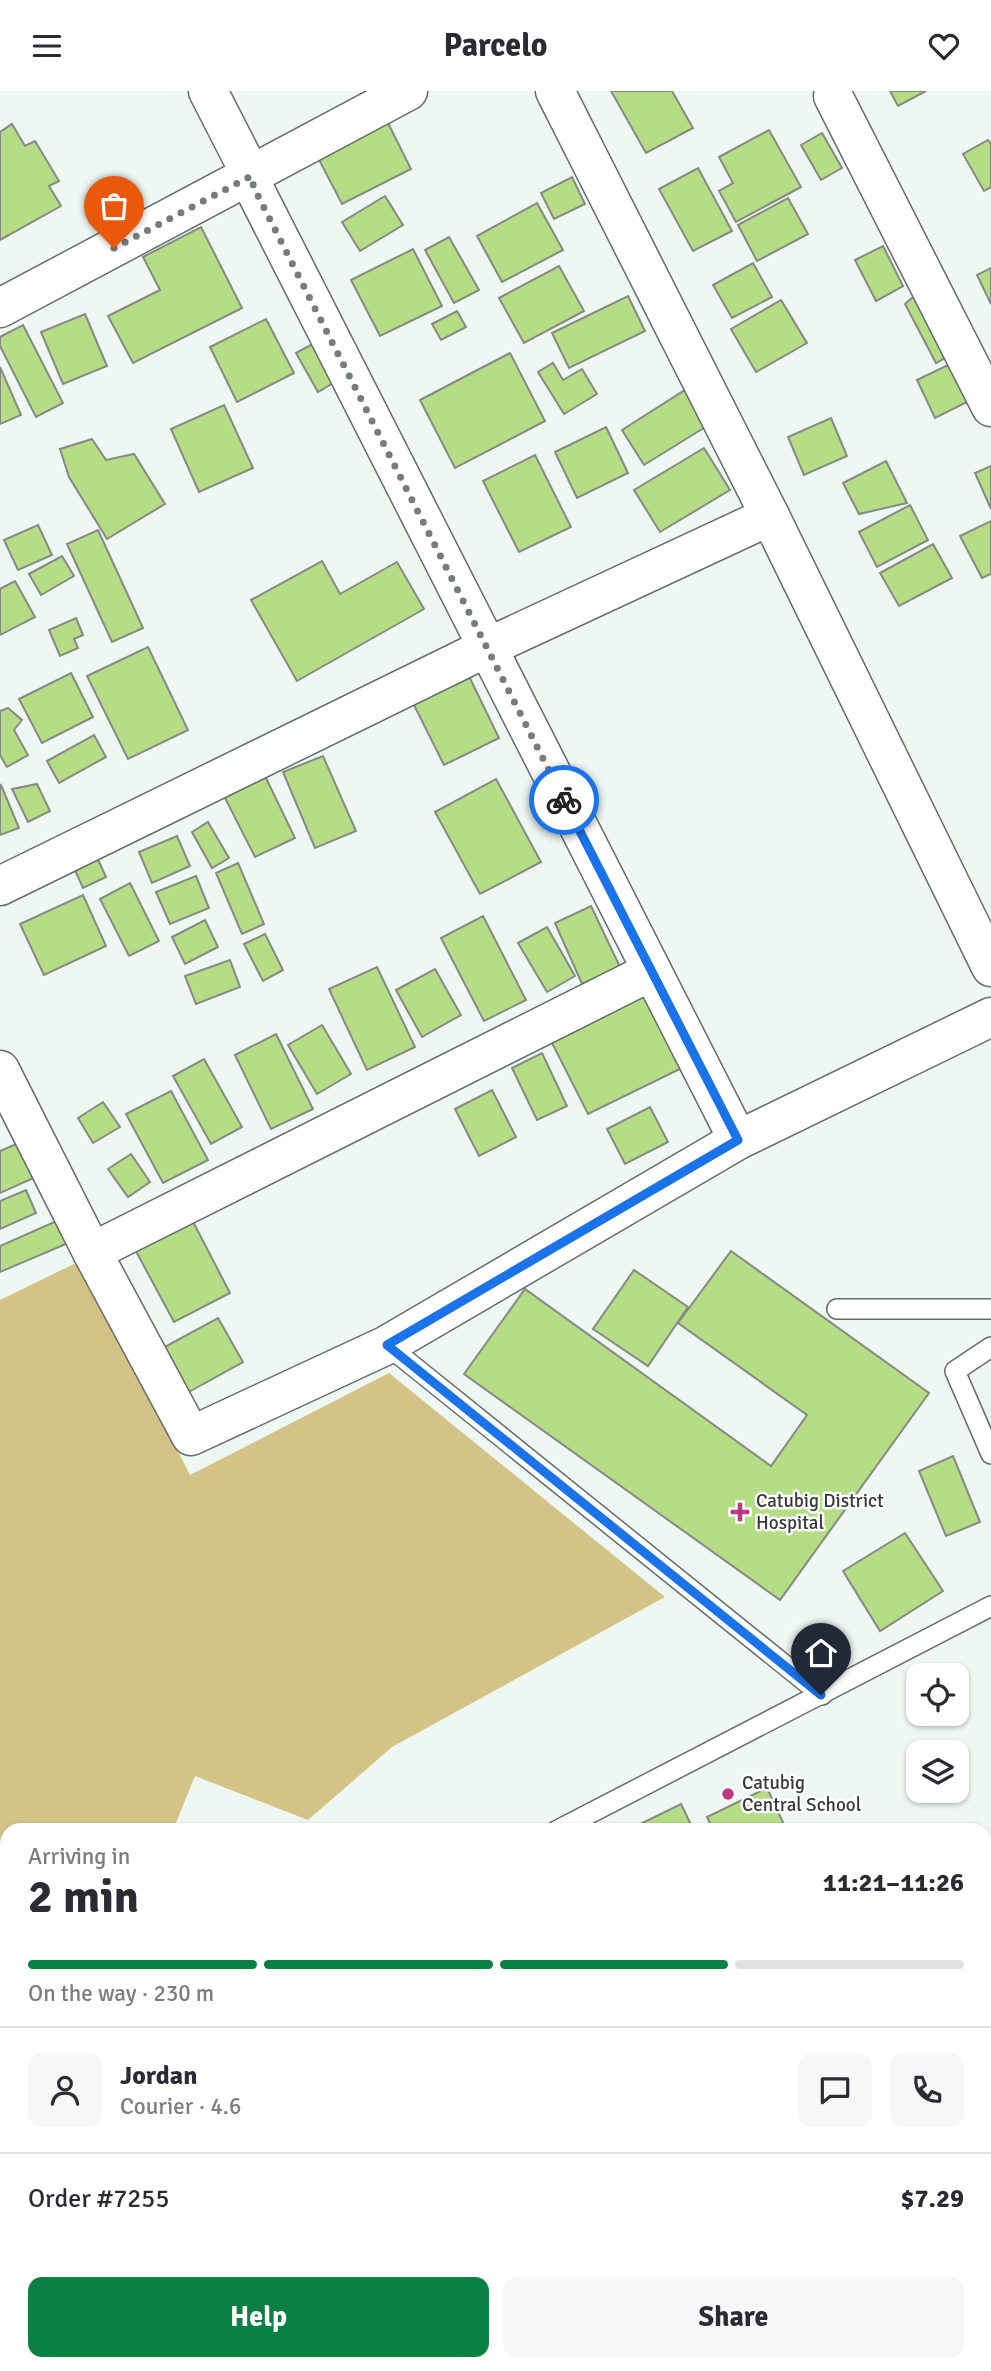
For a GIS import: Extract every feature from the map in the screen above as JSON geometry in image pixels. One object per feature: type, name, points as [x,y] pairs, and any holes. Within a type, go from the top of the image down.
[{"type":"street","points":[[208,91],[251,176],[254,188],[486,648],[738,1140]]},
{"type":"street","points":[[0,308],[408,91]]},
{"type":"street","points":[[555,91],[770,516],[991,967]]},
{"type":"street","points":[[833,96],[991,407]]},
{"type":"street","points":[[0,886],[486,648],[770,516]]},
{"type":"street","points":[[92,1252],[652,971]]},
{"type":"street","points":[[0,1070],[92,1252],[191,1436],[387,1345],[738,1140],[991,1017]]},
{"type":"lane","points":[[837,1309],[991,1309]]},
{"type":"lane","points":[[387,1345],[821,1695]]},
{"type":"lane","points":[[991,1347],[955,1371],[991,1454]]},
{"type":"lane","points":[[572,1823],[991,1606]]},
{"type":"shaded area","points":[[82,1260],[190,1475],[389,1373],[665,1597],[392,1747],[308,1820],[195,1776],[176,1823],[0,1823],[0,1300]]},
{"type":"building","points":[[611,91],[672,91],[693,128],[646,153]]},
{"type":"building","points":[[890,91],[926,91],[898,106]]},
{"type":"building","points":[[386,119],[411,169],[342,204],[316,154]]},
{"type":"building","points":[[12,124],[25,146],[35,141],[59,181],[49,186],[61,206],[0,240],[0,132]]},
{"type":"building","points":[[769,130],[801,187],[736,222],[719,191],[733,183],[719,157]]},
{"type":"building","points":[[822,133],[842,168],[821,180],[801,145]]},
{"type":"building","points":[[988,140],[991,144],[991,187],[984,191],[963,154]]},
{"type":"building","points":[[698,168],[732,231],[693,251],[659,189]]},
{"type":"building","points":[[572,177],[585,204],[554,219],[541,193]]},
{"type":"building","points":[[385,196],[403,225],[360,251],[342,222]]},
{"type":"building","points":[[788,198],[808,234],[757,261],[738,225]]},
{"type":"building","points":[[537,203],[563,250],[502,282],[477,236]]},
{"type":"building","points":[[201,227],[242,308],[133,363],[108,316],[160,290],[143,257]]},
{"type":"building","points":[[449,237],[479,290],[454,303],[425,250]]},
{"type":"building","points":[[883,246],[903,286],[876,301],[855,260]]},
{"type":"building","points":[[413,249],[442,306],[380,336],[351,280]]},
{"type":"building","points":[[753,263],[772,297],[732,318],[713,285]]},
{"type":"building","points":[[559,266],[584,311],[524,343],[499,298]]},
{"type":"building","points":[[991,268],[991,304],[977,275]]},
{"type":"building","points":[[923,288],[957,351],[936,363],[905,304]]},
{"type":"building","points":[[628,296],[645,331],[569,368],[552,333]]},
{"type":"building","points":[[781,300],[807,343],[756,372],[731,329]]},
{"type":"building","points":[[457,311],[466,327],[441,340],[432,324]]},
{"type":"building","points":[[85,314],[107,366],[63,384],[41,332]]},
{"type":"building","points":[[266,319],[294,373],[237,402],[210,347]]},
{"type":"building","points":[[23,325],[63,403],[36,417],[0,346],[0,337]]},
{"type":"building","points":[[316,342],[338,380],[318,392],[296,353]]},
{"type":"building","points":[[510,353],[545,421],[455,468],[420,400]]},
{"type":"building","points":[[954,362],[973,399],[935,418],[917,380]]},
{"type":"building","points":[[553,363],[563,380],[582,369],[597,394],[564,414],[538,372]]},
{"type":"building","points":[[0,367],[21,415],[0,424]]},
{"type":"building","points":[[685,390],[707,426],[644,465],[622,430]]},
{"type":"building","points":[[224,405],[253,468],[199,492],[171,429]]},
{"type":"building","points":[[831,418],[847,456],[804,475],[788,437]]},
{"type":"building","points":[[606,427],[628,473],[577,498],[555,452]]},
{"type":"building","points":[[92,439],[106,460],[134,454],[165,504],[107,539],[69,477],[60,449]]},
{"type":"building","points":[[704,448],[730,490],[660,532],[634,490]]},
{"type":"building","points":[[535,455],[571,527],[519,552],[483,481]]},
{"type":"building","points":[[886,461],[907,503],[859,514],[843,483]]},
{"type":"building","points":[[991,466],[991,509],[975,473]]},
{"type":"building","points":[[910,505],[928,540],[877,567],[859,532]]},
{"type":"building","points":[[991,521],[991,574],[982,578],[960,536]]},
{"type":"building","points":[[38,525],[52,555],[18,570],[4,540]]},
{"type":"building","points":[[98,530],[143,628],[112,642],[67,544]]},
{"type":"building","points":[[933,544],[952,578],[899,606],[880,573]]},
{"type":"building","points":[[62,556],[74,576],[41,595],[29,574]]},
{"type":"building","points":[[322,561],[340,594],[397,562],[424,609],[297,681],[251,600]]},
{"type":"building","points":[[15,581],[35,617],[0,635],[0,589]]},
{"type":"building","points":[[76,618],[83,635],[74,639],[78,648],[60,656],[49,630]]},
{"type":"building","points":[[148,647],[188,730],[128,759],[87,676]]},
{"type":"building","points":[[465,668],[499,738],[444,765],[409,695]]},
{"type":"building","points":[[71,673],[93,717],[42,743],[19,699]]},
{"type":"building","points":[[8,708],[22,720],[14,730],[28,755],[7,767],[0,755],[0,711]]},
{"type":"building","points":[[94,735],[106,757],[59,783],[47,761]]},
{"type":"building","points":[[323,756],[356,831],[315,848],[283,772]]},
{"type":"building","points":[[265,776],[295,838],[255,857],[224,796]]},
{"type":"building","points":[[496,779],[541,862],[480,894],[435,812]]},
{"type":"building","points":[[37,784],[50,811],[28,822],[12,789]]},
{"type":"building","points":[[0,786],[19,828],[0,835]]},
{"type":"building","points":[[208,822],[229,858],[212,868],[192,832]]},
{"type":"building","points":[[177,836],[190,866],[152,883],[139,852]]},
{"type":"building","points":[[95,853],[106,877],[83,888],[69,857]]},
{"type":"building","points":[[238,863],[264,924],[242,934],[216,873]]},
{"type":"building","points":[[196,876],[209,908],[170,924],[156,892]]},
{"type":"building","points":[[130,883],[159,941],[129,956],[100,899]]},
{"type":"building","points":[[83,895],[106,946],[44,975],[20,924]]},
{"type":"building","points":[[591,906],[620,967],[582,984],[555,923]]},
{"type":"building","points":[[483,916],[526,1000],[484,1021],[441,938]]},
{"type":"building","points":[[205,920],[218,947],[185,964],[172,937]]},
{"type":"building","points":[[547,927],[575,976],[547,992],[518,943]]},
{"type":"building","points":[[265,934],[283,970],[263,981],[244,944]]},
{"type":"building","points":[[230,960],[240,987],[196,1004],[185,976]]},
{"type":"building","points":[[377,967],[415,1047],[367,1070],[329,989]]},
{"type":"building","points":[[435,969],[461,1015],[422,1037],[396,990]]},
{"type":"building","points":[[647,981],[688,1065],[588,1114],[546,1031]]},
{"type":"building","points":[[322,1025],[351,1074],[317,1094],[288,1045]]},
{"type":"building","points":[[276,1034],[313,1109],[271,1129],[235,1055]]},
{"type":"building","points":[[542,1053],[567,1106],[537,1120],[512,1068]]},
{"type":"building","points":[[204,1059],[242,1127],[211,1144],[173,1076]]},
{"type":"building","points":[[492,1090],[516,1137],[479,1156],[455,1109]]},
{"type":"building","points":[[171,1091],[208,1160],[163,1183],[126,1114]]},
{"type":"building","points":[[103,1102],[120,1127],[93,1143],[78,1118]]},
{"type":"building","points":[[650,1107],[668,1142],[625,1164],[607,1129]]},
{"type":"building","points":[[23,1141],[38,1176],[0,1193],[0,1151]]},
{"type":"building","points":[[131,1154],[150,1182],[128,1197],[108,1169]]},
{"type":"building","points":[[26,1190],[36,1213],[0,1229],[0,1201]]},
{"type":"building","points":[[188,1212],[230,1293],[174,1322],[131,1242]]},
{"type":"building","points":[[70,1215],[80,1238],[0,1272],[0,1246]]},
{"type":"building","name":"Catubig District Hospital","points":[[731,1251],[929,1393],[780,1600],[464,1374],[525,1289],[771,1466],[807,1415],[678,1323]]},
{"type":"building","points":[[634,1270],[688,1307],[648,1366],[593,1329]]},
{"type":"building","points":[[218,1318],[243,1362],[187,1393],[163,1348]]},
{"type":"building","points":[[953,1456],[980,1522],[946,1536],[919,1471]]},
{"type":"building","points":[[905,1533],[943,1591],[880,1631],[843,1571]]},
{"type":"building","points":[[767,1788],[783,1823],[710,1823],[707,1817]]},
{"type":"building","points":[[681,1804],[690,1823],[642,1823]]},
{"type":"way so far","points":[[114,248],[251,176],[254,188],[564,800]]},
{"type":"place","name":"Catubig District Hospital","points":[[740,1512]]},
{"type":"place","name":"Catubig Central School","points":[[728,1794]]},
{"type":"route","points":[[564,800],[738,1140],[387,1345],[821,1695]]}]
